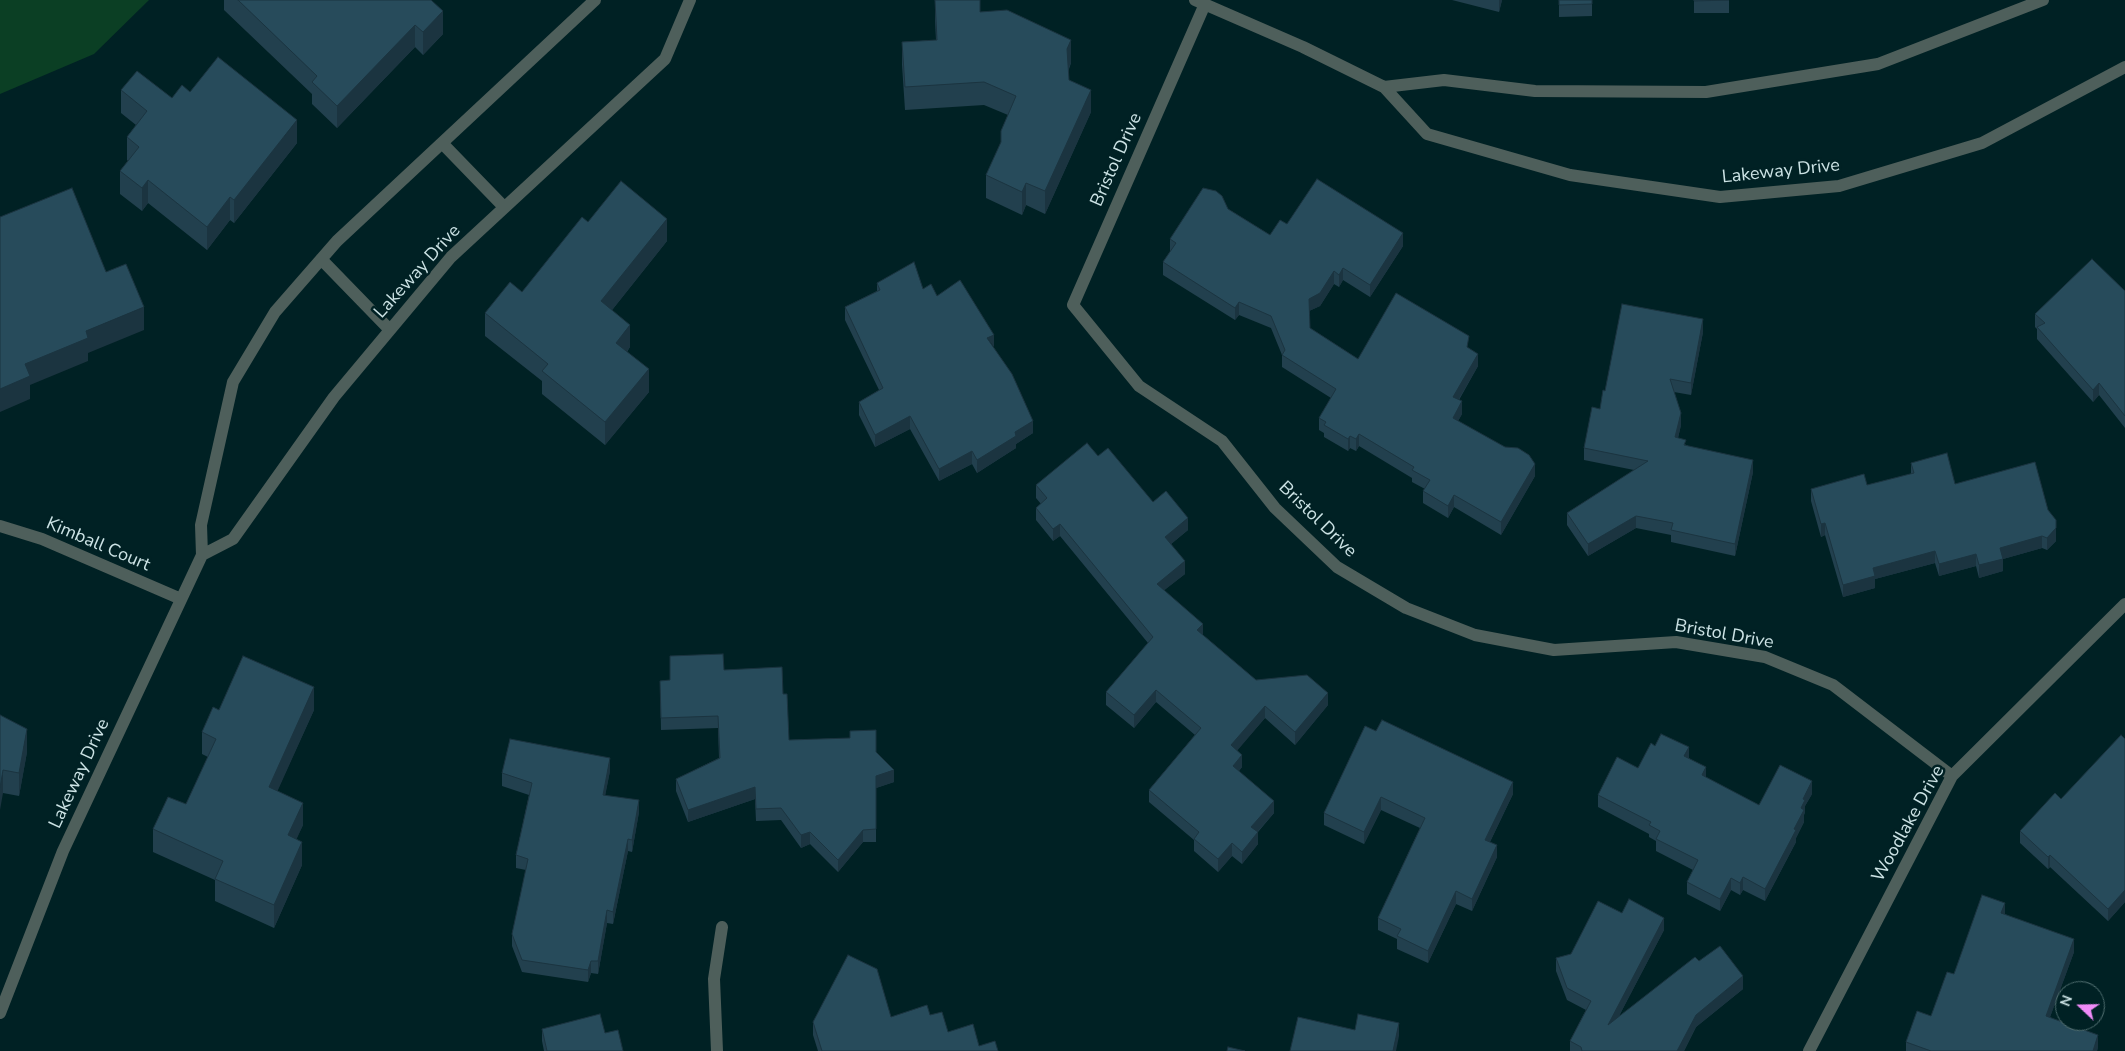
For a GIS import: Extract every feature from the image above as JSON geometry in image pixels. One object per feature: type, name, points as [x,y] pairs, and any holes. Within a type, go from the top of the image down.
[{"type":"street","name":"Lakeway Drive","points":[[0,1013],[63,851],[202,555],[201,525],[233,382],[275,312],[338,240],[595,0]]},
{"type":"street","name":"Lakeway Drive","points":[[202,555],[233,540],[334,397],[451,257],[665,59],[690,0]]},
{"type":"street","points":[[1384,87],[1444,80],[1535,91],[1706,92],[1878,64],[2043,0]]},
{"type":"street","name":"Lakeway Drive","points":[[1200,2],[1384,87],[1427,134],[1570,174],[1720,197],[1839,186],[1982,143],[2125,67]]},
{"type":"street","name":"Bristol Drive","points":[[1200,2],[1072,306],[1139,386],[1222,440],[1275,508],[1337,567],[1406,608],[1475,635],[1554,650],[1676,642],[1765,656],[1833,685],[1952,776]]},
{"type":"street","points":[[442,143],[504,207]]},
{"type":"street","points":[[321,259],[390,330]]},
{"type":"street","name":"Kimball Court","points":[[0,526],[42,539],[182,599]]},
{"type":"street","name":"Woodlake Drive","points":[[1809,1051],[1952,776],[2125,604]]},
{"type":"street","points":[[717,1051],[714,979],[722,927]]},
{"type":"green space","points":[[0,0],[149,0],[94,54],[0,94]]},
{"type":"building","points":[[238,0],[431,0],[443,11],[423,32],[415,25],[337,106],[312,82],[317,76]]},
{"type":"building","points":[[935,0],[980,0],[980,12],[1007,10],[1071,40],[1067,49],[1069,80],[1091,90],[1045,191],[1026,183],[1022,192],[986,175],[1001,142],[1001,131],[1016,96],[984,82],[905,87],[902,42],[937,40]]},
{"type":"building","points":[[1559,0],[1592,0],[1592,4],[1559,5]]},
{"type":"building","points":[[1694,0],[1729,0],[1694,1]]},
{"type":"building","points":[[218,57],[297,120],[234,200],[230,197],[207,227],[148,180],[142,188],[120,171],[139,147],[127,137],[147,111],[121,90],[137,71],[172,98],[182,85],[190,92]]},
{"type":"building","points":[[1317,179],[1403,233],[1370,285],[1343,268],[1339,275],[1334,271],[1320,293],[1309,299],[1310,328],[1358,359],[1396,293],[1469,336],[1467,347],[1478,354],[1453,397],[1462,401],[1453,418],[1505,447],[1518,448],[1529,455],[1535,464],[1501,522],[1454,495],[1448,506],[1423,491],[1430,480],[1412,470],[1414,467],[1359,434],[1356,439],[1350,436],[1348,439],[1324,425],[1326,422],[1319,418],[1336,389],[1282,355],[1285,350],[1271,316],[1239,302],[1235,308],[1163,262],[1176,243],[1170,239],[1203,188],[1216,191],[1222,196],[1228,209],[1270,235],[1280,220],[1287,224]]},
{"type":"building","points":[[621,181],[667,219],[601,301],[630,325],[616,343],[649,369],[605,422],[542,371],[548,364],[485,313],[510,282],[522,292],[582,217],[588,222]]},
{"type":"building","points":[[72,188],[106,272],[126,264],[144,307],[86,331],[88,338],[25,364],[30,376],[0,389],[0,217]]},
{"type":"building","points":[[2092,259],[2125,291],[2125,416],[2099,383],[2093,390],[2037,327],[2045,323],[2035,314]]},
{"type":"building","points":[[914,262],[923,289],[931,284],[937,296],[960,280],[994,335],[987,338],[1012,374],[1033,421],[1015,432],[1016,436],[977,460],[972,451],[939,469],[910,416],[875,435],[859,402],[883,388],[845,307],[880,290],[877,283]]},
{"type":"building","points":[[1622,304],[1703,319],[1691,383],[1670,379],[1681,413],[1675,437],[1686,440],[1684,445],[1753,460],[1735,544],[1671,530],[1673,523],[1636,516],[1588,544],[1567,513],[1648,461],[1584,448],[1592,407],[1600,409],[1603,390],[1605,391]]},
{"type":"building","points":[[1087,443],[1098,456],[1108,448],[1153,502],[1166,491],[1188,518],[1165,537],[1185,561],[1157,584],[1203,624],[1197,630],[1256,680],[1307,675],[1328,693],[1295,732],[1265,706],[1231,745],[1242,755],[1233,766],[1274,801],[1251,827],[1258,832],[1242,852],[1232,843],[1218,859],[1194,839],[1199,832],[1149,790],[1201,728],[1156,690],[1134,715],[1106,692],[1153,637],[1060,524],[1053,529],[1036,508],[1047,498],[1036,485]]},
{"type":"building","points":[[1947,453],[1955,484],[2035,462],[2048,510],[2056,520],[2056,528],[2047,538],[2042,536],[2000,548],[2003,559],[1979,565],[1976,554],[1939,564],[1935,551],[1873,568],[1875,576],[1843,585],[1825,523],[1821,524],[1811,489],[1864,474],[1867,485],[1914,473],[1911,463]]},
{"type":"building","points":[[723,654],[724,670],[782,667],[783,694],[787,694],[789,740],[850,738],[850,731],[876,730],[876,752],[894,770],[876,776],[876,829],[863,830],[838,860],[810,832],[801,835],[781,808],[756,809],[755,787],[688,810],[676,779],[720,758],[718,716],[661,718],[660,681],[670,680],[670,656]]},
{"type":"building","points":[[243,656],[314,687],[269,787],[303,803],[288,835],[302,842],[274,905],[215,879],[223,861],[153,829],[168,797],[186,804],[216,739],[202,732],[213,707],[219,710]]},
{"type":"building","points":[[0,715],[27,729],[19,773],[3,770],[0,788]]},
{"type":"building","points":[[1382,720],[1513,782],[1485,840],[1497,845],[1472,899],[1456,891],[1428,951],[1397,936],[1401,929],[1378,918],[1425,818],[1381,797],[1364,832],[1324,813],[1365,726],[1376,731]]},
{"type":"building","points":[[1661,734],[1689,747],[1684,756],[1706,767],[1702,775],[1759,805],[1780,765],[1812,781],[1803,799],[1805,800],[1801,808],[1804,810],[1794,829],[1796,830],[1765,889],[1743,877],[1740,883],[1731,878],[1720,899],[1687,882],[1698,860],[1656,839],[1660,831],[1649,825],[1651,822],[1598,795],[1617,757],[1638,768],[1651,743],[1655,746]]},
{"type":"building","points":[[2121,735],[2125,739],[2125,890],[2108,909],[2050,855],[2048,857],[2020,831],[2055,793],[2061,799]]},
{"type":"building","points":[[510,739],[610,758],[603,795],[639,800],[632,840],[628,839],[613,912],[607,910],[598,961],[591,961],[588,970],[522,960],[512,934],[528,859],[516,855],[532,783],[502,773]]},
{"type":"building","points":[[1982,895],[2005,903],[2001,913],[2074,939],[2059,981],[2055,981],[2055,991],[2046,1016],[2055,1019],[2055,1031],[2087,1031],[2098,1035],[2093,1051],[1931,1051],[1906,1042],[1917,1011],[1931,1016],[1947,972],[1954,974]]},
{"type":"building","points":[[1629,899],[1664,918],[1608,1025],[1695,957],[1699,961],[1720,946],[1743,976],[1696,1015],[1677,1051],[1582,1051],[1581,1047],[1570,1041],[1591,1001],[1567,988],[1556,958],[1571,954],[1598,901],[1622,913]]},
{"type":"building","points":[[848,955],[877,969],[891,1017],[927,1005],[930,1015],[942,1012],[948,1032],[973,1024],[979,1046],[995,1041],[998,1051],[822,1051],[813,1022]]},
{"type":"building","points":[[600,1014],[605,1033],[618,1030],[623,1051],[547,1051],[542,1029]]},
{"type":"building","points":[[1358,1014],[1399,1023],[1393,1051],[1290,1051],[1298,1017],[1355,1030]]},
{"type":"building","points":[[1228,1047],[1245,1051],[1227,1051]]}]
